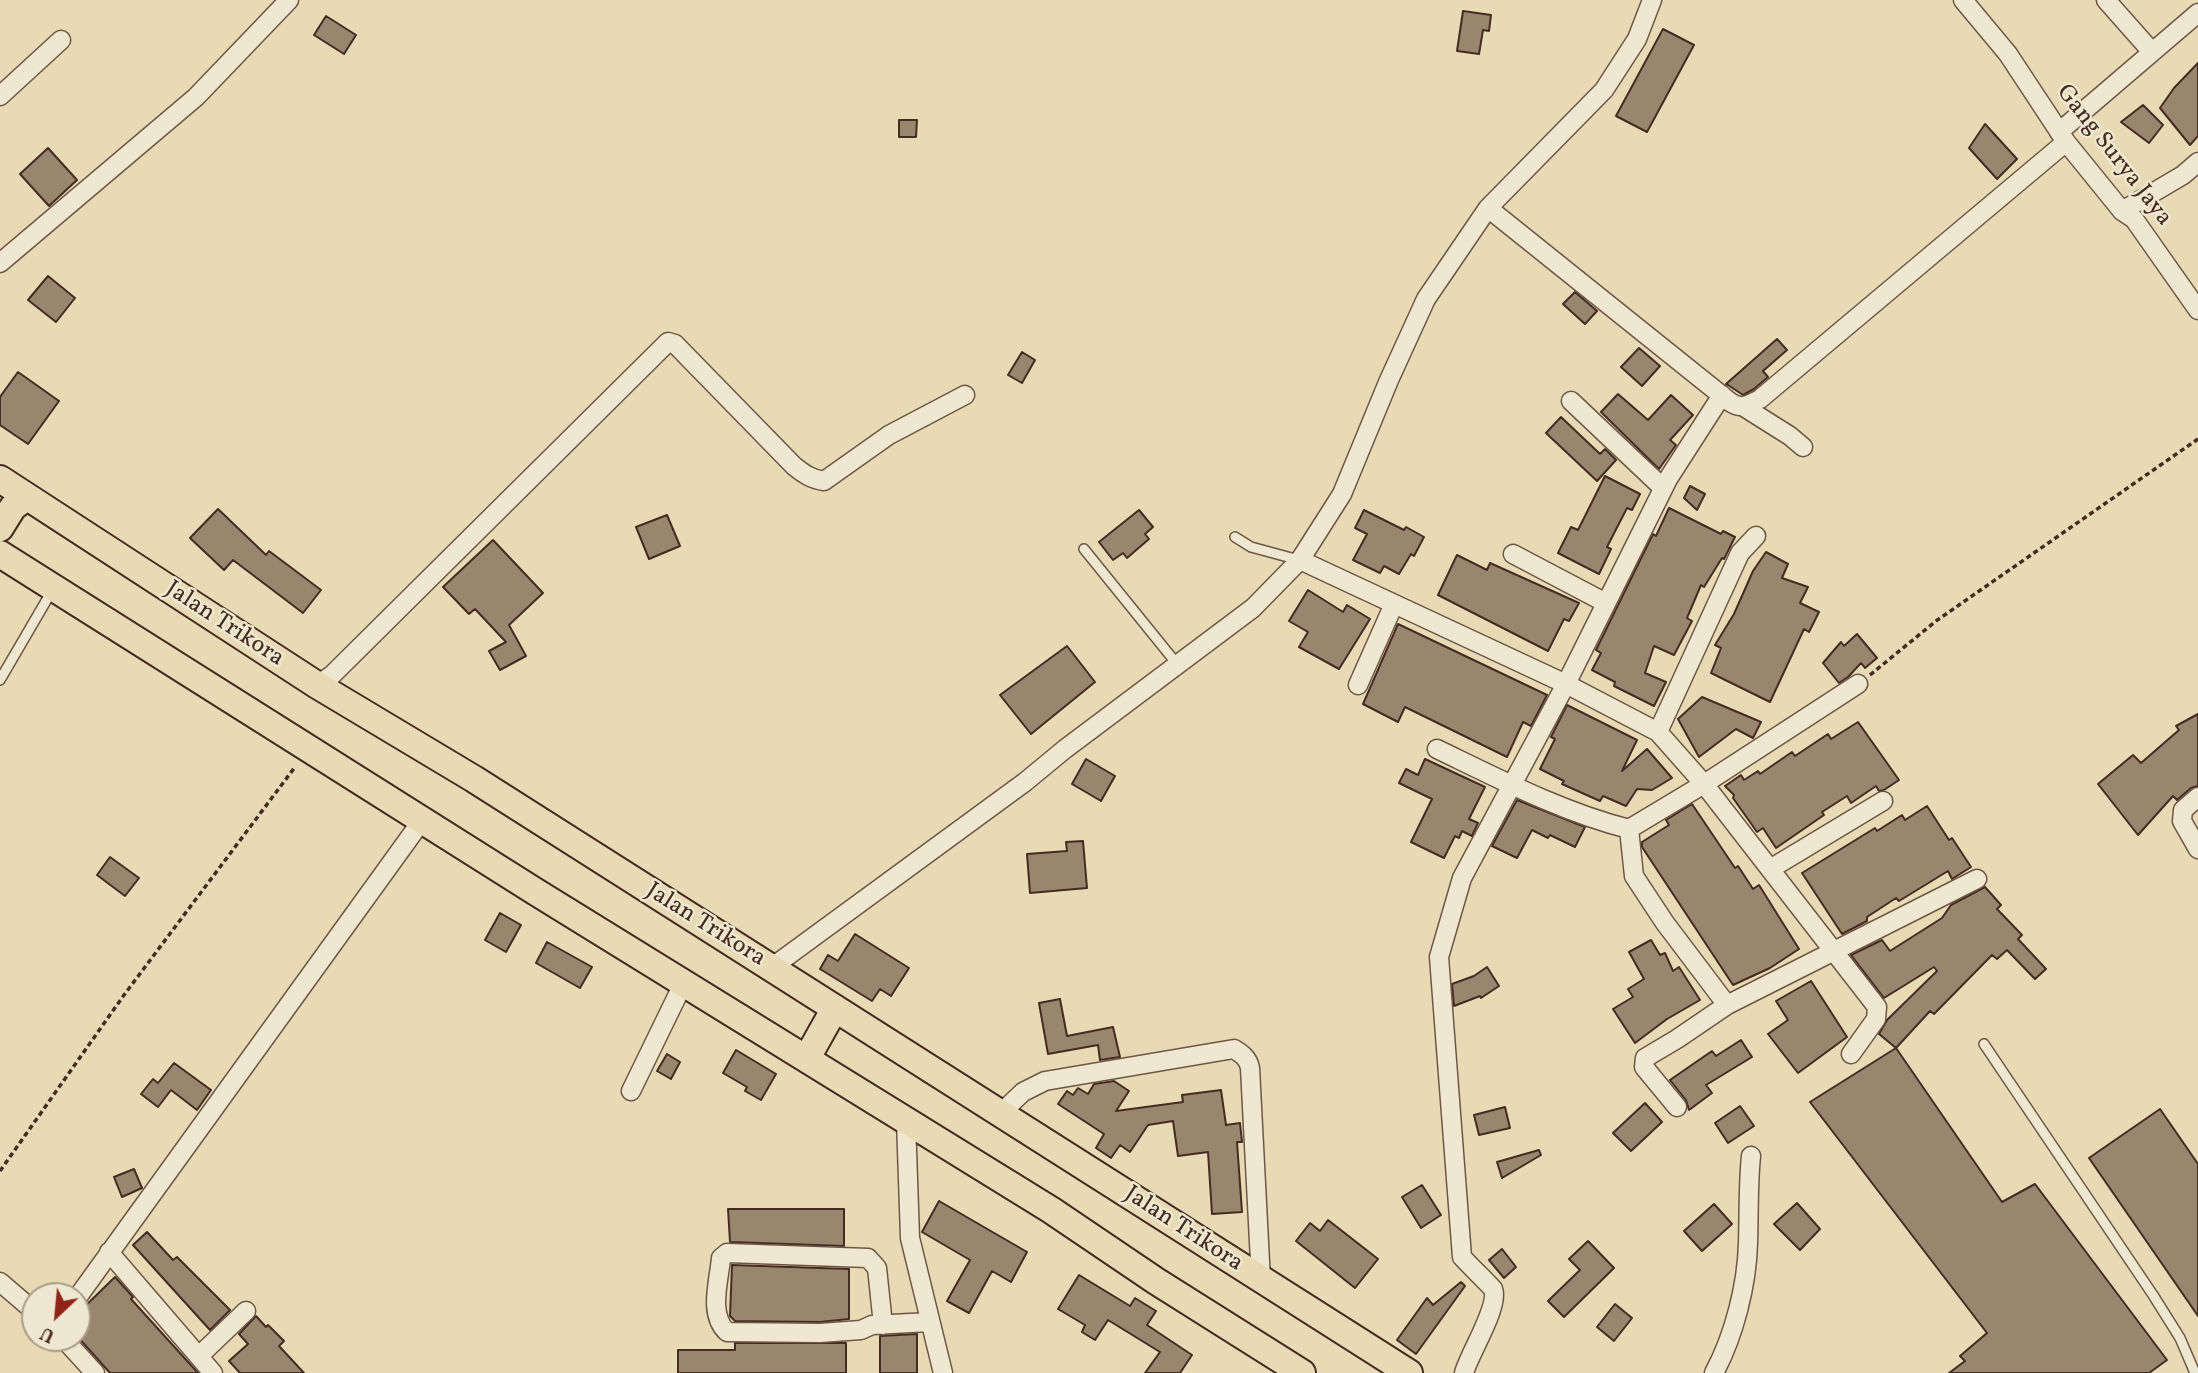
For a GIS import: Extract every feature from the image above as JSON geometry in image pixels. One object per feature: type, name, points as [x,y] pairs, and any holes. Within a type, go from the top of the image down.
[{"type":"main road","name":"Jalan Trikora","points":[[0,480],[317,685],[474,779],[1409,1373]]},
{"type":"main road","points":[[0,528],[13,507],[27,497]]},
{"type":"main road","points":[[0,554],[936,1141],[1051,1210],[1156,1281],[1302,1373]]},
{"type":"main road","points":[[807,1058],[835,1008]]},
{"type":"street","points":[[0,263],[196,97],[289,0]]},
{"type":"street","points":[[771,968],[1025,782],[1252,608],[1300,560],[1342,494],[1426,299],[1489,208],[1604,90],[1637,39],[1653,0]]},
{"type":"street","name":"Gang Surya Jaya","points":[[1963,0],[2008,54],[2063,137],[2122,211],[2134,219],[2198,310]]},
{"type":"street","points":[[2106,0],[2152,52]]},
{"type":"street","points":[[1489,208],[1737,407],[1744,407],[1760,399],[2063,137],[2152,52],[2198,13]]},
{"type":"street","points":[[0,96],[61,40]]},
{"type":"street","points":[[2122,211],[2183,175],[2198,162]]},
{"type":"street","points":[[317,685],[339,667],[668,342],[675,344],[805,476],[824,481],[889,435],[965,396]]},
{"type":"street","points":[[1464,1373],[1495,1296],[1492,1286],[1478,1276],[1462,1257],[1439,957],[1462,878],[1566,684],[1663,488],[1722,395]]},
{"type":"street","points":[[1571,401],[1663,488]]},
{"type":"street","points":[[1744,407],[1803,447]]},
{"type":"street","points":[[1658,732],[1740,553],[1756,536]]},
{"type":"street","points":[[1513,554],[1606,603]]},
{"type":"street","points":[[1300,560],[1566,684],[1658,732],[1704,784],[1877,1007],[1876,1019],[1851,1054]]},
{"type":"street","points":[[1358,685],[1394,604]]},
{"type":"street","points":[[1437,750],[1512,785],[1607,824],[1629,830],[1858,684]]},
{"type":"street","points":[[2198,797],[2183,810],[2182,821],[2198,849]]},
{"type":"street","points":[[1770,869],[1884,802]]},
{"type":"street","points":[[88,1282],[422,820]]},
{"type":"street","points":[[1629,830],[1634,876],[1653,908],[1727,1005]]},
{"type":"street","points":[[1677,1107],[1644,1067],[1645,1058],[1677,1040],[1727,1005],[1977,879]]},
{"type":"street","points":[[631,1091],[684,982]]},
{"type":"street","points":[[1001,1113],[1023,1092],[1045,1080],[1234,1049],[1242,1054],[1249,1061],[1250,1068],[1261,1281]]},
{"type":"street","points":[[906,1120],[910,1238],[943,1373]]},
{"type":"street","points":[[1714,1373],[1741,1300],[1748,1244],[1747,1200],[1751,1156]]},
{"type":"street","points":[[109,1252],[213,1373]]},
{"type":"street","points":[[883,1325],[877,1268],[868,1258],[727,1253],[721,1258],[715,1314],[727,1332],[820,1333],[861,1330],[872,1325],[883,1325],[930,1322]]},
{"type":"street","points":[[4,1293],[21,1303]]},
{"type":"street","points":[[199,1356],[246,1311]]},
{"type":"street","points":[[1723,1350],[1724,1373]]},
{"type":"street","points":[[76,1352],[95,1373]]},
{"type":"lane","points":[[1235,537],[1251,547],[1300,560]]},
{"type":"lane","points":[[1084,549],[1177,664]]},
{"type":"lane","points":[[0,680],[54,587]]},
{"type":"lane","points":[[1984,1044],[2153,1295],[2180,1338],[2195,1373]]},
{"type":"path","points":[[1858,684],[1936,621],[2198,439]]},
{"type":"path","points":[[0,1171],[124,995],[309,748]]},
{"type":"building","points":[[1463,11],[1491,15],[1489,31],[1483,30],[1479,54],[1457,51]]},
{"type":"building","points":[[326,16],[356,35],[344,54],[314,35]]},
{"type":"building","points":[[1663,29],[1694,45],[1647,132],[1616,116]]},
{"type":"building","points":[[2198,63],[2198,136],[2190,145],[2160,108],[2174,88]]},
{"type":"building","points":[[2143,105],[2163,125],[2149,143],[2121,122]]},
{"type":"building","points":[[899,120],[917,120],[916,137],[899,137]]},
{"type":"building","points":[[1985,124],[2017,159],[1997,179],[1969,148]]},
{"type":"building","points":[[48,148],[77,180],[49,206],[20,174]]},
{"type":"building","points":[[48,276],[75,298],[56,322],[28,300]]},
{"type":"building","points":[[1575,292],[1597,311],[1585,324],[1563,304]]},
{"type":"building","points":[[1777,339],[1787,350],[1763,371],[1768,377],[1743,395],[1726,384]]},
{"type":"building","points":[[1639,348],[1660,366],[1642,386],[1621,367]]},
{"type":"building","points":[[1022,352],[1035,360],[1022,383],[1008,375]]},
{"type":"building","points":[[18,372],[59,401],[28,444],[0,425],[0,397]]},
{"type":"building","points":[[1618,394],[1648,420],[1671,395],[1693,415],[1670,440],[1676,445],[1659,469],[1601,412]]},
{"type":"building","points":[[1561,417],[1600,454],[1605,449],[1616,460],[1597,481],[1546,433]]},
{"type":"building","points":[[1605,476],[1640,494],[1632,510],[1627,508],[1607,547],[1611,549],[1599,574],[1558,553],[1571,527],[1578,530]]},
{"type":"building","points":[[1690,486],[1705,494],[1697,510],[1684,498]]},
{"type":"building","points":[[1669,508],[1721,534],[1723,531],[1735,537],[1724,559],[1722,558],[1704,587],[1701,585],[1687,618],[1692,621],[1674,655],[1654,646],[1645,673],[1666,682],[1654,706],[1614,686],[1615,682],[1592,670],[1601,653],[1596,650],[1653,534],[1656,536]]},
{"type":"building","points":[[218,509],[266,555],[269,551],[321,590],[303,613],[233,560],[224,570],[190,538]]},
{"type":"building","points":[[1139,510],[1153,527],[1145,534],[1149,539],[1127,558],[1123,553],[1113,560],[1099,542]]},
{"type":"building","points":[[1364,510],[1424,537],[1414,556],[1411,554],[1399,574],[1384,566],[1380,573],[1353,560],[1367,534],[1355,528]]},
{"type":"building","points":[[667,515],[680,546],[649,559],[636,527]]},
{"type":"building","points":[[493,540],[543,593],[509,625],[526,656],[500,670],[489,651],[506,642],[475,609],[469,614],[443,587]]},
{"type":"building","points":[[1766,552],[1788,564],[1782,578],[1808,587],[1800,603],[1819,612],[1809,632],[1804,629],[1770,702],[1711,673],[1721,648],[1715,645],[1734,614],[1753,571]]},
{"type":"building","points":[[1457,555],[1487,570],[1490,563],[1579,603],[1569,621],[1564,619],[1548,651],[1438,595]]},
{"type":"building","points":[[1308,590],[1343,612],[1347,605],[1370,619],[1339,669],[1299,647],[1308,632],[1289,621]]},
{"type":"building","points":[[1398,624],[1547,695],[1531,726],[1523,722],[1507,757],[1405,707],[1398,722],[1363,704]]},
{"type":"building","points":[[1857,634],[1877,658],[1865,668],[1861,663],[1839,683],[1823,663],[1841,642],[1844,646]]},
{"type":"building","points":[[1067,646],[1095,682],[1031,734],[1000,695]]},
{"type":"building","points":[[1702,697],[1761,722],[1753,738],[1736,729],[1699,757],[1678,719]]},
{"type":"building","points":[[1567,705],[1637,740],[1622,771],[1647,749],[1672,778],[1652,790],[1637,789],[1626,806],[1603,796],[1600,801],[1562,784],[1564,781],[1540,769],[1555,739],[1551,737]]},
{"type":"building","points":[[2198,714],[2198,786],[2191,788],[2177,800],[2173,796],[2138,835],[2098,784],[2133,755],[2141,763],[2179,730],[2176,726]]},
{"type":"building","points":[[1858,722],[1899,780],[1884,790],[1879,791],[1876,786],[1851,803],[1847,796],[1776,848],[1763,828],[1757,832],[1733,798],[1734,795],[1725,786],[1741,775],[1744,780],[1758,771],[1760,774],[1792,752],[1795,756],[1828,734],[1831,739]]},
{"type":"building","points":[[1086,759],[1115,776],[1101,801],[1072,784]]},
{"type":"building","points":[[1425,759],[1485,787],[1469,819],[1478,823],[1472,836],[1462,831],[1459,838],[1455,836],[1444,858],[1411,842],[1432,799],[1399,783],[1406,769],[1418,775]]},
{"type":"building","points":[[1517,800],[1585,827],[1575,847],[1532,830],[1517,858],[1492,846]]},
{"type":"building","points":[[1692,804],[1735,868],[1738,866],[1753,889],[1759,885],[1799,949],[1770,968],[1733,985],[1642,847],[1642,842],[1669,825],[1666,820]]},
{"type":"building","points":[[1927,806],[1971,867],[1952,879],[1948,871],[1899,901],[1896,898],[1867,917],[1867,921],[1842,934],[1802,873],[1875,828],[1877,831],[1902,815],[1905,820]]},
{"type":"building","points":[[1083,841],[1087,888],[1030,893],[1027,854],[1067,851],[1066,842]]},
{"type":"building","points":[[110,857],[139,878],[125,896],[97,875]]},
{"type":"building","points":[[1985,887],[2001,905],[1997,909],[2022,935],[2018,939],[2046,969],[2035,979],[2007,950],[1997,959],[1992,955],[1934,1014],[1930,1011],[1896,1048],[1879,1034],[1887,1020],[1937,971],[1934,967],[1884,998],[1851,955],[1882,940],[1890,951],[1942,918],[1951,905]]},
{"type":"building","points":[[500,913],[521,925],[506,952],[485,940]]},
{"type":"building","points":[[855,934],[909,968],[891,996],[880,989],[872,1001],[820,969],[828,955],[838,961]]},
{"type":"building","points":[[1651,940],[1660,955],[1665,953],[1673,971],[1679,967],[1700,1000],[1667,1019],[1635,1043],[1613,1009],[1633,997],[1628,989],[1644,979],[1629,952]]},
{"type":"building","points":[[547,942],[592,967],[580,988],[536,963]]},
{"type":"building","points":[[1487,967],[1499,986],[1481,998],[1480,996],[1454,1006],[1452,984],[1474,976]]},
{"type":"building","points":[[1811,981],[1847,1037],[1798,1073],[1768,1034],[1788,1020],[1776,1001]]},
{"type":"building","points":[[1060,999],[1067,1036],[1113,1027],[1120,1057],[1100,1060],[1098,1045],[1048,1054],[1039,1003]]},
{"type":"building","points":[[1741,1040],[1752,1057],[1706,1085],[1712,1093],[1689,1110],[1686,1100],[1670,1080],[1712,1051],[1716,1056]]},
{"type":"building","points":[[1896,1048],[2002,1202],[2035,1184],[2167,1360],[2149,1373],[1949,1373],[1965,1361],[1960,1356],[1987,1333],[1810,1102]]},
{"type":"building","points":[[736,1050],[776,1074],[761,1100],[745,1091],[747,1087],[723,1073]]},
{"type":"building","points":[[667,1054],[680,1062],[671,1079],[657,1071]]},
{"type":"building","points":[[174,1063],[211,1090],[197,1110],[171,1090],[158,1107],[141,1094],[153,1079],[158,1083]]},
{"type":"building","points":[[1114,1081],[1129,1091],[1116,1111],[1183,1102],[1182,1095],[1221,1090],[1226,1125],[1240,1123],[1242,1142],[1237,1142],[1242,1212],[1212,1214],[1208,1152],[1178,1156],[1173,1121],[1148,1125],[1130,1152],[1120,1145],[1111,1158],[1096,1148],[1104,1134],[1058,1104],[1067,1091],[1073,1095],[1078,1088],[1088,1094],[1094,1084]]},
{"type":"building","points":[[1645,1103],[1662,1122],[1631,1151],[1613,1133]]},
{"type":"building","points":[[1740,1106],[1754,1126],[1728,1143],[1715,1123]]},
{"type":"building","points":[[1505,1107],[1510,1128],[1479,1135],[1474,1115]]},
{"type":"building","points":[[2160,1109],[2198,1164],[2198,1316],[2089,1158]]},
{"type":"building","points":[[1539,1150],[1541,1155],[1502,1178],[1497,1162]]},
{"type":"building","points":[[134,1169],[142,1188],[122,1197],[114,1177]]},
{"type":"building","points":[[1422,1185],[1441,1215],[1421,1228],[1402,1197]]},
{"type":"building","points":[[939,1201],[1027,1252],[1011,1282],[992,1271],[969,1313],[947,1301],[970,1260],[922,1232]]},
{"type":"building","points":[[1797,1203],[1820,1229],[1800,1250],[1774,1224]]},
{"type":"building","points":[[1714,1204],[1732,1224],[1702,1251],[1684,1231]]},
{"type":"building","points":[[728,1209],[844,1209],[844,1246],[730,1242]]},
{"type":"building","points":[[1328,1220],[1378,1259],[1355,1288],[1296,1241],[1310,1223],[1320,1231]]},
{"type":"building","points":[[147,1232],[173,1260],[177,1257],[230,1310],[210,1330],[133,1245]]},
{"type":"building","points":[[1588,1241],[1614,1268],[1564,1317],[1548,1301],[1580,1270],[1569,1259]]},
{"type":"building","points":[[1502,1249],[1516,1267],[1504,1278],[1489,1260]]},
{"type":"building","points":[[732,1265],[849,1269],[849,1319],[820,1322],[735,1321],[730,1316]]},
{"type":"building","points":[[1079,1275],[1130,1306],[1135,1298],[1156,1311],[1147,1325],[1192,1355],[1180,1373],[1145,1373],[1160,1352],[1108,1320],[1095,1340],[1082,1332],[1085,1325],[1058,1309]]},
{"type":"building","points":[[115,1277],[133,1297],[131,1299],[198,1373],[110,1373],[91,1352],[91,1300]]},
{"type":"building","points":[[1461,1282],[1465,1286],[1416,1354],[1397,1340],[1427,1298],[1433,1305]]},
{"type":"building","points":[[1615,1304],[1632,1318],[1614,1341],[1597,1327]]},
{"type":"building","points":[[256,1316],[284,1341],[279,1346],[304,1373],[240,1373],[229,1361],[248,1344],[239,1334]]},
{"type":"building","points":[[917,1334],[917,1373],[880,1373],[880,1336]]},
{"type":"building","points":[[735,1343],[846,1343],[846,1373],[678,1373],[678,1350],[735,1350]]}]
